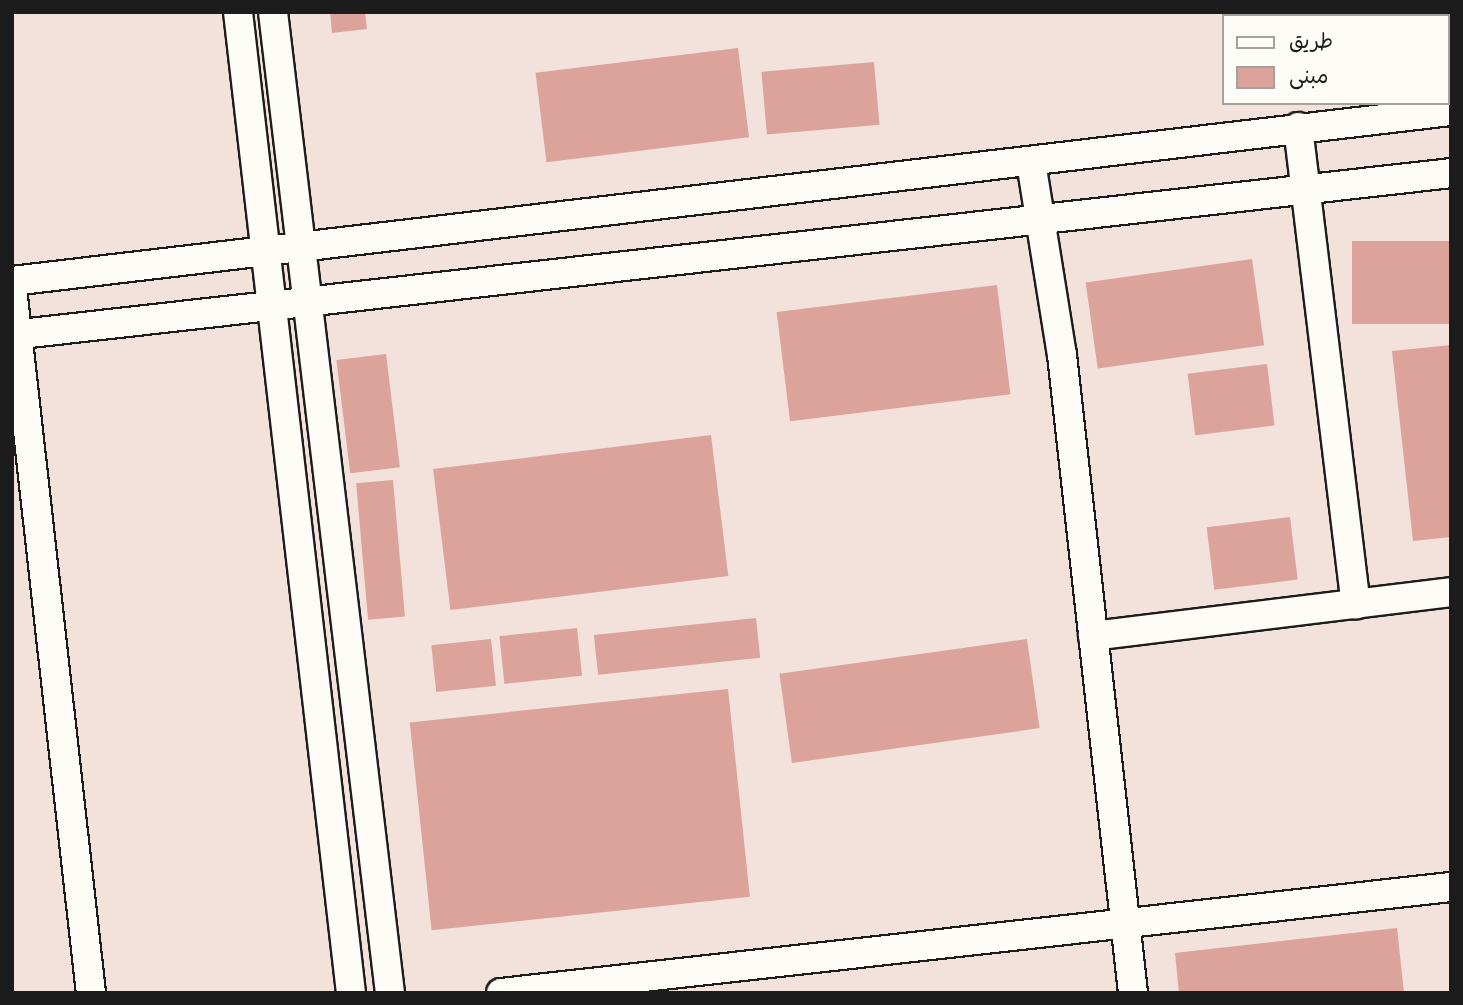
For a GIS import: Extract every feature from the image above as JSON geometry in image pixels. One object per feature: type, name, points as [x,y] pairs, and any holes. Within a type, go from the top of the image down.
[{"type":"street","points":[[238,12],[351,993]]},
{"type":"street","points":[[273,12],[310,302],[390,993]]},
{"type":"street","points":[[12,281],[1451,111]]},
{"type":"street","points":[[1298,127],[1356,604]]},
{"type":"street","points":[[1031,162],[1062,355],[1133,993]]},
{"type":"street","points":[[16,334],[1451,173]]},
{"type":"street","points":[[12,288],[91,993]]},
{"type":"street","points":[[1093,636],[1451,592]]},
{"type":"street","points":[[501,993],[634,986],[1451,887]]},
{"type":"shaded area","points":[[12,12],[1451,12],[1451,993],[12,993]]},
{"type":"building","points":[[330,12],[365,12],[367,29],[332,33]]},
{"type":"building","points":[[738,48],[749,137],[546,162],[536,73]]},
{"type":"building","points":[[874,62],[879,125],[767,135],[761,72]]},
{"type":"building","points":[[1352,241],[1451,241],[1451,324],[1352,324]]},
{"type":"building","points":[[1252,259],[1264,345],[1098,369],[1086,282]]},
{"type":"building","points":[[997,285],[1010,394],[790,421],[777,312]]},
{"type":"building","points":[[1451,345],[1451,537],[1413,541],[1392,351]]},
{"type":"building","points":[[386,354],[400,467],[350,473],[336,360]]},
{"type":"building","points":[[1267,364],[1275,426],[1195,435],[1188,374]]},
{"type":"building","points":[[711,435],[728,576],[450,610],[433,469]]},
{"type":"building","points":[[393,480],[405,616],[368,620],[356,483]]},
{"type":"building","points":[[1290,517],[1298,580],[1214,590],[1207,527]]},
{"type":"building","points":[[756,618],[760,658],[598,675],[594,635]]},
{"type":"building","points":[[577,628],[582,676],[504,684],[499,636]]},
{"type":"building","points":[[491,639],[496,686],[436,692],[431,645]]},
{"type":"building","points":[[1027,639],[1040,728],[792,763],[779,674]]},
{"type":"building","points":[[728,689],[750,897],[432,930],[410,722]]},
{"type":"building","points":[[1397,928],[1404,993],[1179,993],[1175,953]]}]
